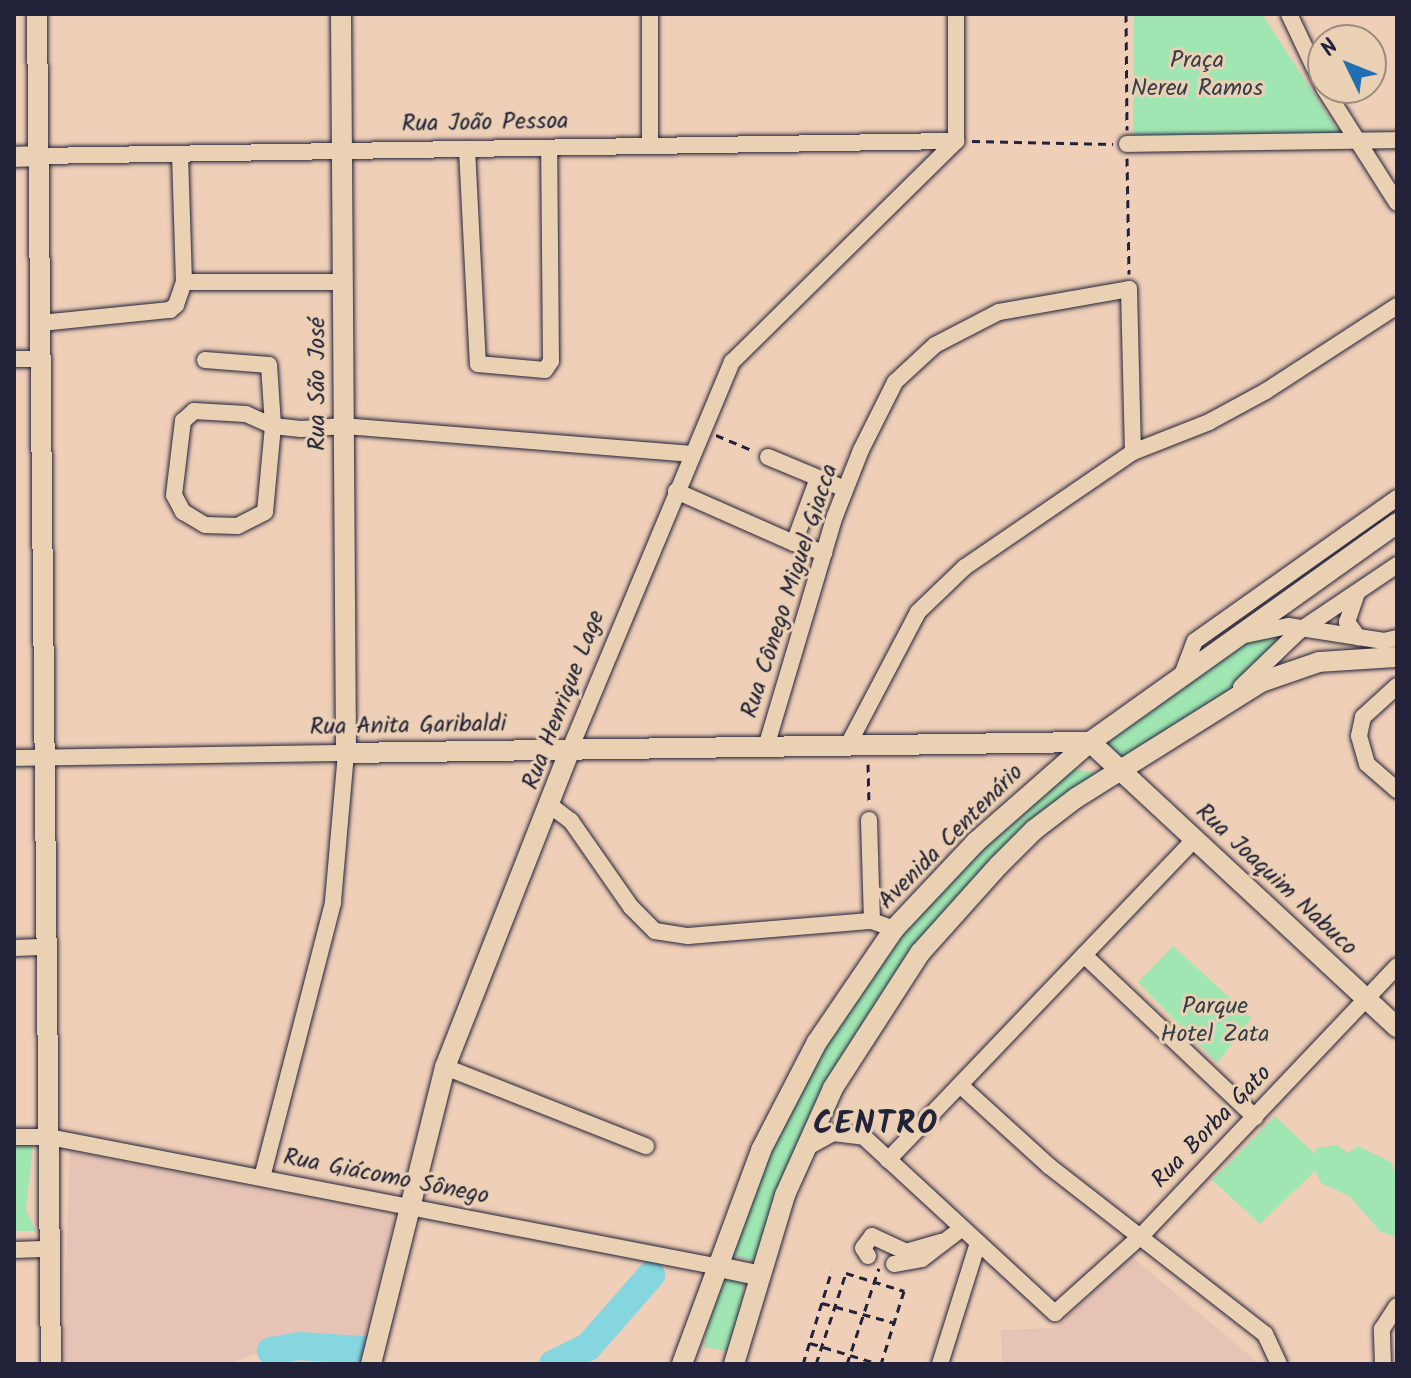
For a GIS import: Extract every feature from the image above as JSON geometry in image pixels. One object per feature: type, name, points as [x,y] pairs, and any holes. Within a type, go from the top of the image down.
[{"type":"main road","points":[[37,14],[51,1364]]},
{"type":"main road","name":"Rua São José","points":[[341,14],[346,753]]},
{"type":"main road","name":"Rua João Pessoa","points":[[14,157],[38,156]]},
{"type":"main road","name":"Avenida Centenário","points":[[682,1364],[745,1185],[797,1079],[844,998],[894,929],[976,842],[1090,742],[1225,641],[1397,523]]},
{"type":"main road","points":[[734,1364],[757,1275],[802,1152],[853,1053],[920,953],[1034,830],[1215,710],[1299,666],[1397,657]]},
{"type":"main road","name":"Rua Anita Garibaldi","points":[[346,753],[1090,742]]},
{"type":"main road","name":"Rua Joaquim Nabuco","points":[[1090,742],[1397,1027]]},
{"type":"main road","name":"Rua Henrique Lage","points":[[371,1364],[445,1067],[551,806],[570,749]]},
{"type":"main road","points":[[714,1266],[757,1275]]},
{"type":"street","points":[[650,14],[650,146]]},
{"type":"street","points":[[956,14],[956,141]]},
{"type":"street","points":[[1289,14],[1307,52]]},
{"type":"street","points":[[1334,104],[1397,203]]},
{"type":"street","points":[[1127,144],[1397,140]]},
{"type":"street","name":"Rua João Pessoa","points":[[38,156],[956,141]]},
{"type":"street","name":"Rua Henrique Lage","points":[[570,749],[691,454],[744,347],[956,141]]},
{"type":"street","points":[[467,149],[478,364],[545,370],[551,361],[549,148]]},
{"type":"street","points":[[41,323],[170,310],[184,282],[180,154]]},
{"type":"street","points":[[184,282],[343,282]]},
{"type":"street","name":"Rua Cônego Miguel Giacca","points":[[766,747],[845,489],[883,401],[935,345],[999,312],[1129,289],[1133,452]]},
{"type":"street","points":[[858,745],[929,598],[965,567],[1133,452],[1209,422],[1266,391],[1397,306]]},
{"type":"street","points":[[14,359],[42,359]]},
{"type":"street","points":[[205,360],[269,365],[273,426],[268,504],[259,519],[237,526],[205,525],[176,505],[183,421],[188,415],[215,410],[246,414],[273,426],[344,426],[691,454]]},
{"type":"street","points":[[768,457],[845,489]]},
{"type":"street","points":[[794,543],[818,478]]},
{"type":"street","points":[[676,491],[824,553]]},
{"type":"street","points":[[1183,672],[1195,641],[1397,498]]},
{"type":"street","points":[[803,519],[831,528]]},
{"type":"street","points":[[1215,710],[1306,627],[1391,569],[1397,589]]},
{"type":"street","points":[[1357,593],[1347,622],[1358,637]]},
{"type":"street","points":[[1225,641],[1271,629],[1306,627],[1358,637],[1397,638]]},
{"type":"street","points":[[1397,686],[1363,717],[1359,743],[1367,764],[1397,790]]},
{"type":"street","points":[[262,1177],[333,903],[346,753]]},
{"type":"street","name":"Rua Anita Garibaldi","points":[[14,758],[346,753]]},
{"type":"street","points":[[551,806],[571,821],[631,907],[655,931],[688,936],[872,921],[894,929]]},
{"type":"street","points":[[869,820],[872,921]]},
{"type":"street","points":[[888,1160],[1194,840]]},
{"type":"street","points":[[14,948],[47,947]]},
{"type":"street","points":[[1084,955],[1255,1117]]},
{"type":"street","name":"Rua Borba Gato","points":[[978,1243],[1055,1313],[1143,1234],[1397,966]]},
{"type":"street","points":[[445,1067],[646,1146]]},
{"type":"street","points":[[960,1085],[1049,1166],[1143,1234],[1265,1334],[1279,1364]]},
{"type":"street","points":[[802,1152],[815,1140],[847,1132],[864,1137],[978,1243],[940,1364]]},
{"type":"street","name":"Rua Giácomo Sônego","points":[[14,1137],[49,1137],[714,1266]]},
{"type":"street","points":[[942,1242],[906,1252],[872,1236],[863,1248],[880,1263],[922,1259],[961,1229]]},
{"type":"street","points":[[14,1250],[50,1249]]},
{"type":"street","points":[[1383,1364],[1382,1329],[1397,1306]]},
{"type":"path","points":[[956,141],[1127,144]]},
{"type":"path","points":[[702,429],[768,457]]},
{"type":"path","points":[[858,745],[869,820]]},
{"type":"path","points":[[847,1364],[880,1263]]},
{"type":"path","points":[[803,1364],[832,1270]]},
{"type":"path","points":[[810,1343],[822,1346],[880,1364],[904,1291],[846,1273],[835,1306],[822,1346],[816,1364]]},
{"type":"path","points":[[822,1303],[895,1323]]},
{"type":"shaded area","points":[[70,1151],[395,1218],[363,1343],[297,1338],[228,1364],[63,1364]]},
{"type":"shaded area","points":[[1131,1256],[1260,1364],[1002,1364],[1001,1330],[1056,1328]]},
{"type":"green space","name":"Praça Nereu Ramos","points":[[1134,14],[1262,14],[1307,83],[1307,104],[1320,104],[1340,134],[1133,137]]},
{"type":"green space","points":[[1289,634],[1218,700],[1122,762],[1103,739],[1231,644]]},
{"type":"green space","points":[[1070,769],[1099,773],[987,867],[887,984],[796,1146],[754,1261],[730,1255],[775,1138],[814,1061],[872,970],[976,849]]},
{"type":"green space","name":"Parque Hotel Zata","points":[[1173,946],[1252,1018],[1217,1063],[1138,982]]},
{"type":"green space","points":[[1275,1116],[1315,1154],[1316,1148],[1338,1145],[1347,1153],[1358,1146],[1391,1162],[1397,1176],[1397,1237],[1381,1232],[1349,1196],[1321,1183],[1315,1171],[1260,1224],[1212,1180]]},
{"type":"green space","points":[[14,1145],[33,1145],[26,1210],[36,1231],[14,1231]]},
{"type":"green space","points":[[717,1274],[746,1279],[733,1352],[704,1347]]},
{"type":"waterway","points":[[553,1364],[588,1347],[651,1275]]},
{"type":"waterway","points":[[271,1351],[298,1346],[362,1350]]},
{"type":"district","name":"CENTRO","points":[[876,1125]]}]
